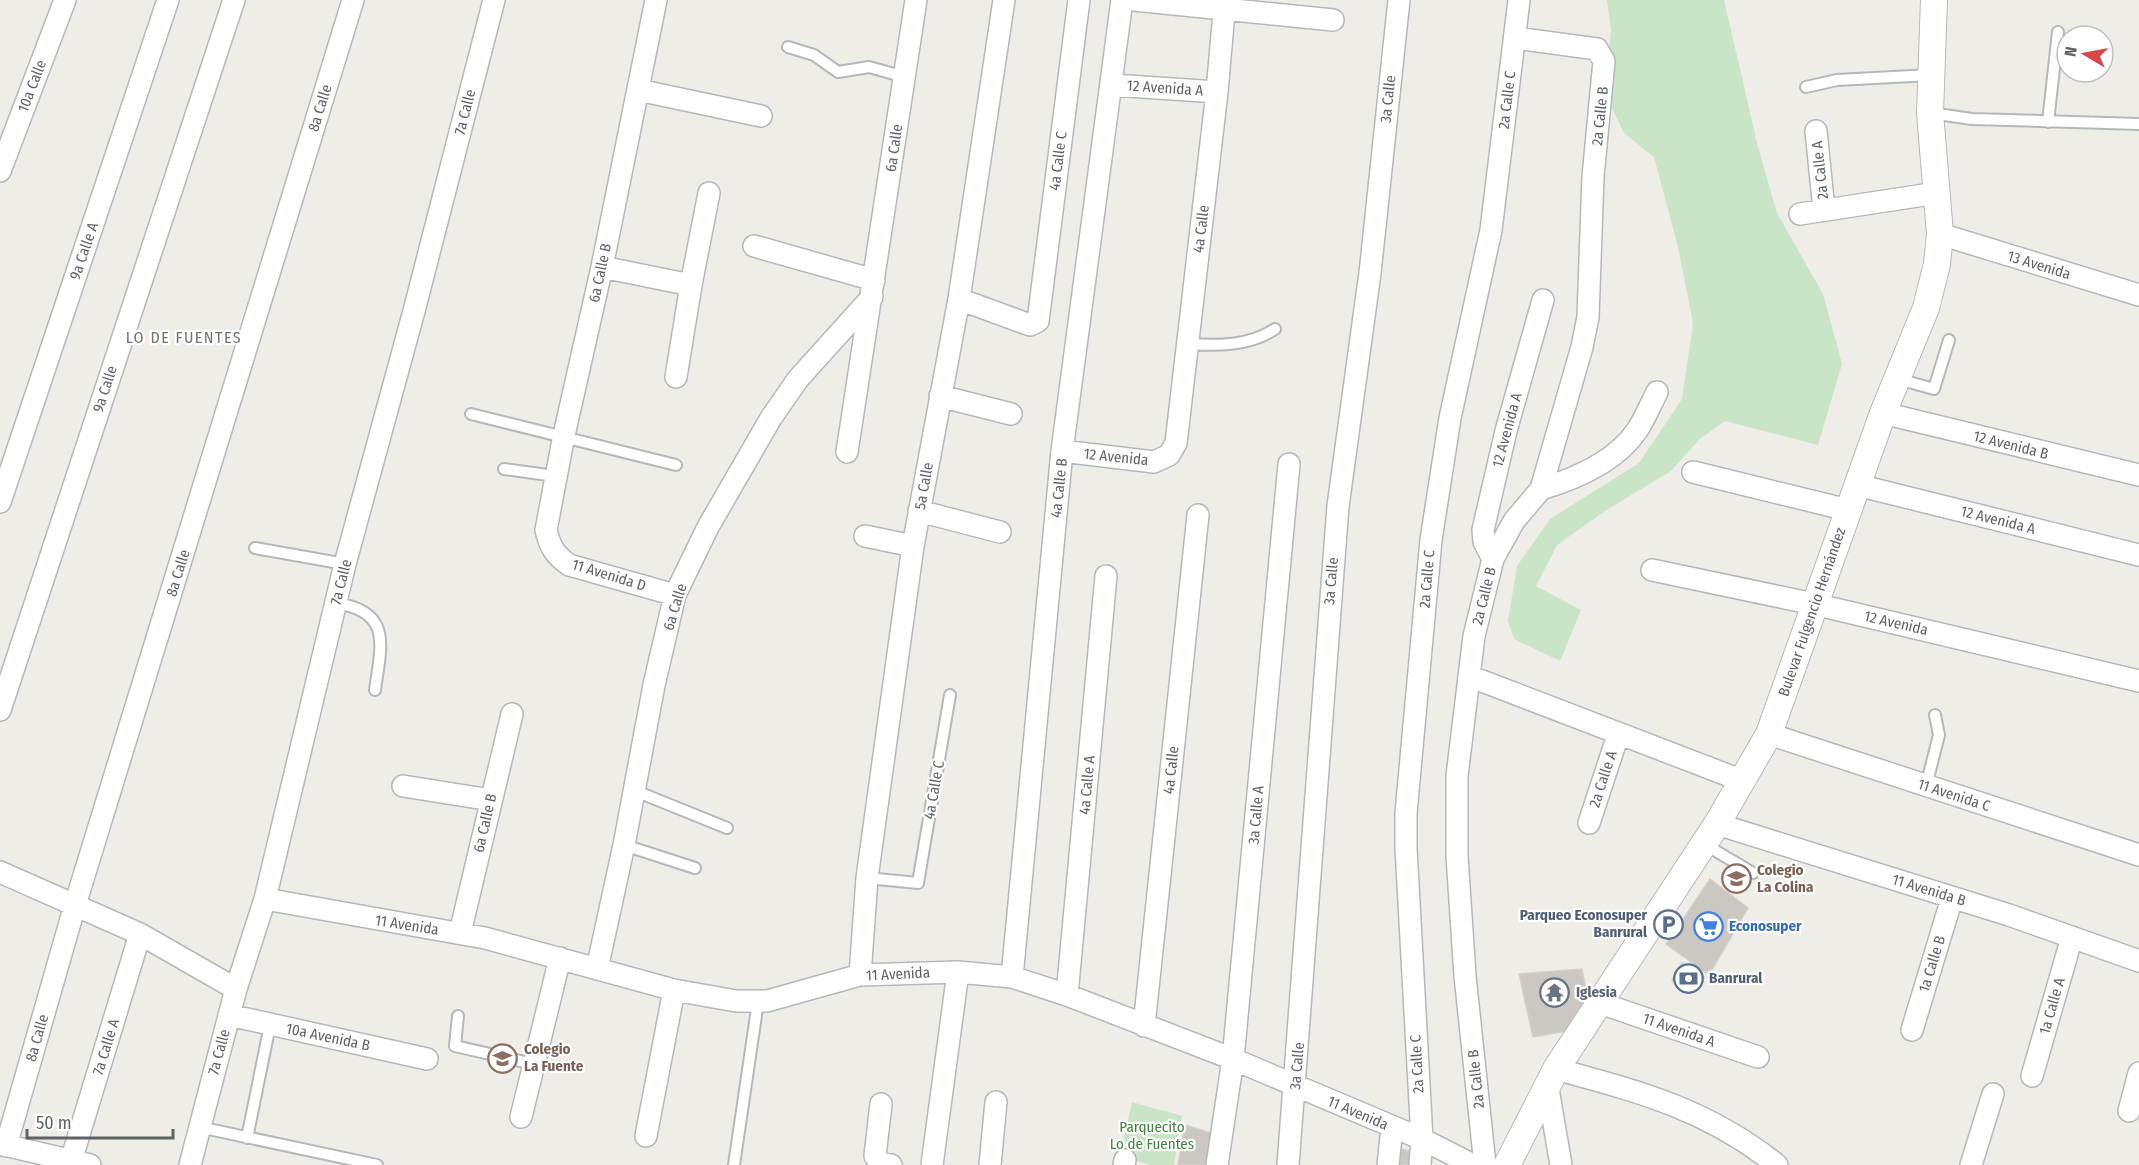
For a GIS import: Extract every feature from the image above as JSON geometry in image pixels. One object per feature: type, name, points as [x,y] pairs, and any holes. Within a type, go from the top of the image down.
[{"type":"street","name":"10a Calle","points":[[0,171],[65,0]]},
{"type":"street","name":"9a Calle A","points":[[0,502],[168,0]]},
{"type":"street","name":"9a Calle","points":[[0,710],[234,0]]},
{"type":"street","name":"8a Calle","points":[[3,1145],[353,0]]},
{"type":"street","name":"7a Calle","points":[[190,1165],[236,989],[264,899],[335,603],[414,311],[494,0]]},
{"type":"street","name":"6a Calle B","points":[[550,545],[546,530],[555,476],[602,267],[656,0]]},
{"type":"street","name":"6a Calle","points":[[847,452],[916,0]]},
{"type":"street","name":"5a Calle","points":[[860,975],[867,878],[913,546],[959,299],[1004,0]]},
{"type":"street","name":"4a Calle C","points":[[959,299],[1030,326],[1038,321],[1079,0]]},
{"type":"street","name":"4a Calle B","points":[[1012,977],[1062,451],[1113,85],[1122,0]]},
{"type":"street","points":[[1134,0],[1225,5],[1333,20]]},
{"type":"street","name":"3a Calle","points":[[1288,1165],[1296,1087],[1322,684],[1338,506],[1370,273],[1399,0]]},
{"type":"street","name":"2a Calle C","points":[[1420,1165],[1422,1139],[1406,813],[1431,540],[1450,418],[1491,230],[1519,0]]},
{"type":"street","name":"Bulevar Fulgencio Hernández","points":[[1507,1165],[1552,1076],[1710,834],[1769,734],[1883,413],[1926,308],[1940,234],[1930,113],[1934,0]]},
{"type":"street","name":"4a Calle","points":[[1169,455],[1176,443],[1218,92],[1225,5]]},
{"type":"street","name":"2a Calle B","points":[[1485,1165],[1465,976],[1456,826],[1457,776],[1474,636],[1493,559],[1514,521],[1541,489],[1555,446],[1588,317],[1593,177],[1604,61],[1597,49],[1515,38]]},
{"type":"street","name":"12 Avenida A","points":[[1113,85],[1218,92]]},
{"type":"street","points":[[638,90],[761,116]]},
{"type":"street","name":"2a Calle A","points":[[1816,131],[1824,210]]},
{"type":"street","points":[[676,377],[709,193]]},
{"type":"street","points":[[1800,214],[1937,193]]},
{"type":"street","name":"13 Avenida","points":[[1940,234],[2139,295]]},
{"type":"street","points":[[754,246],[873,288]]},
{"type":"street","points":[[602,267],[691,285]]},
{"type":"street","name":"6a Calle","points":[[597,969],[675,595],[708,527],[771,418],[798,379],[873,288]]},
{"type":"street","name":"12 Avenida A","points":[[1493,559],[1484,542],[1483,530],[1506,431],[1543,300]]},
{"type":"street","points":[[1541,489],[1579,475],[1610,457],[1638,430],[1657,392]]},
{"type":"street","points":[[940,396],[1011,414]]},
{"type":"street","name":"12 Avenida B","points":[[1883,413],[2139,475]]},
{"type":"street","name":"12 Avenida","points":[[1062,451],[1154,462],[1169,455]]},
{"type":"street","name":"3a Calle A","points":[[1217,1165],[1233,1059],[1289,464]]},
{"type":"street","points":[[1693,472],[1848,510]]},
{"type":"street","name":"12 Avenida A","points":[[1857,485],[2139,555]]},
{"type":"street","points":[[919,511],[1000,532]]},
{"type":"street","name":"4a Calle","points":[[1144,1026],[1198,515]]},
{"type":"street","points":[[865,536],[913,546]]},
{"type":"street","name":"11 Avenida D","points":[[550,545],[556,556],[569,565],[675,595]]},
{"type":"street","name":"12 Avenida","points":[[1652,570],[1814,604],[2139,681]]},
{"type":"street","name":"4a Calle A","points":[[1067,995],[1106,576]]},
{"type":"street","points":[[1468,676],[1743,781]]},
{"type":"street","name":"6a Calle B","points":[[460,933],[512,714]]},
{"type":"street","name":"11 Avenida C","points":[[1769,734],[2139,855]]},
{"type":"street","name":"2a Calle A","points":[[1589,823],[1618,735]]},
{"type":"street","points":[[403,786],[491,800]]},
{"type":"street","name":"11 Avenida B","points":[[1710,834],[1952,897],[2139,961]]},
{"type":"street","points":[[0,872],[140,934],[236,989]]},
{"type":"street","name":"1a Calle B","points":[[1912,1030],[1952,897]]},
{"type":"street","name":"11 Avenida","points":[[264,899],[460,933],[674,990],[736,1001],[758,1002],[798,994],[860,975],[958,972],[1012,977],[1067,995],[1233,1059],[1422,1139],[1473,1165]]},
{"type":"street","name":"7a Calle A","points":[[81,1163],[140,934]]},
{"type":"street","name":"1a Calle A","points":[[2032,1076],[2072,937]]},
{"type":"street","points":[[521,1117],[560,958]]},
{"type":"street","points":[[932,1165],[958,972]]},
{"type":"street","points":[[646,1136],[674,990]]},
{"type":"street","name":"11 Avenida A","points":[[1600,1003],[1758,1057]]},
{"type":"street","name":"10a Avenida B","points":[[229,1015],[427,1059]]},
{"type":"street","points":[[2129,1111],[2139,1073]]},
{"type":"street","points":[[1561,1165],[1552,1076],[1674,1104],[1711,1121],[1777,1165]]},
{"type":"street","points":[[1971,1165],[1993,1094]]},
{"type":"street","points":[[990,1165],[996,1102]]},
{"type":"street","points":[[881,1104],[875,1156],[884,1163]]},
{"type":"street","points":[[1388,1165],[1392,1127]]},
{"type":"street","points":[[3,1145],[81,1163]]},
{"type":"lane","points":[[788,47],[814,55],[838,72],[869,67],[905,76]]},
{"type":"lane","points":[[2048,122],[2055,59]]},
{"type":"lane","points":[[1806,87],[1837,80],[1932,75]]},
{"type":"lane","points":[[1930,113],[1972,119],[2139,124]]},
{"type":"lane","points":[[1188,344],[1234,344],[1253,340],[1275,329]]},
{"type":"lane","points":[[1898,379],[1934,389],[1949,340]]},
{"type":"lane","points":[[471,414],[564,435],[675,465]]},
{"type":"lane","points":[[504,469],[555,476]]},
{"type":"lane","points":[[255,548],[345,564]]},
{"type":"lane","points":[[335,603],[349,605],[367,612],[379,627],[381,646],[375,690]]},
{"type":"lane","name":"4a Calle C","points":[[867,878],[916,885],[919,880],[950,695]]},
{"type":"lane","points":[[1926,786],[1939,735],[1935,715]]},
{"type":"lane","points":[[633,790],[727,828]]},
{"type":"lane","points":[[1710,834],[1753,873]]},
{"type":"lane","points":[[624,844],[695,868]]},
{"type":"lane","points":[[734,1165],[758,1002]]},
{"type":"lane","points":[[458,1016],[455,1046],[534,1064]]},
{"type":"lane","points":[[247,1138],[270,1025]]},
{"type":"lane","points":[[199,1127],[377,1165]]},
{"type":"green space","points":[[1607,0],[1724,0],[1758,147],[1777,213],[1823,294],[1842,364],[1818,445],[1725,421],[1700,439],[1671,471],[1605,511],[1557,545],[1536,586],[1581,610],[1560,661],[1514,639],[1508,621],[1517,566],[1550,519],[1639,463],[1682,399],[1693,323],[1678,247],[1654,157],[1624,133],[1605,94],[1611,30]]},
{"type":"green space","name":"Parquecito Lo de Fuentes","points":[[1132,1102],[1182,1116],[1174,1165],[1150,1165],[1120,1156]]},
{"type":"building","name":"Econosuper","points":[[1710,879],[1748,908],[1709,975],[1666,944]]},
{"type":"building","name":"Banrural","points":[[1682,963],[1704,977],[1698,990],[1672,980]]},
{"type":"building","name":"Iglesia","points":[[1582,969],[1590,1011],[1577,1029],[1533,1037],[1519,974]]},
{"type":"building","points":[[1185,1125],[1215,1134],[1213,1165],[1178,1165]]},
{"type":"building","points":[[1392,1147],[1418,1153],[1417,1165],[1390,1165]]},
{"type":"place","name":"Colegio La Colina","points":[[1736,879]]},
{"type":"place","name":"Parqueo Econosuper Banrural","points":[[1668,924]]},
{"type":"place","name":"Econosuper","points":[[1708,926]]},
{"type":"place","name":"Banrural","points":[[1688,978]]},
{"type":"place","name":"Iglesia","points":[[1555,992]]},
{"type":"place","name":"Colegio La Fuente","points":[[503,1058]]},
{"type":"district","name":"LO DE FUENTES","points":[[184,337]]}]
